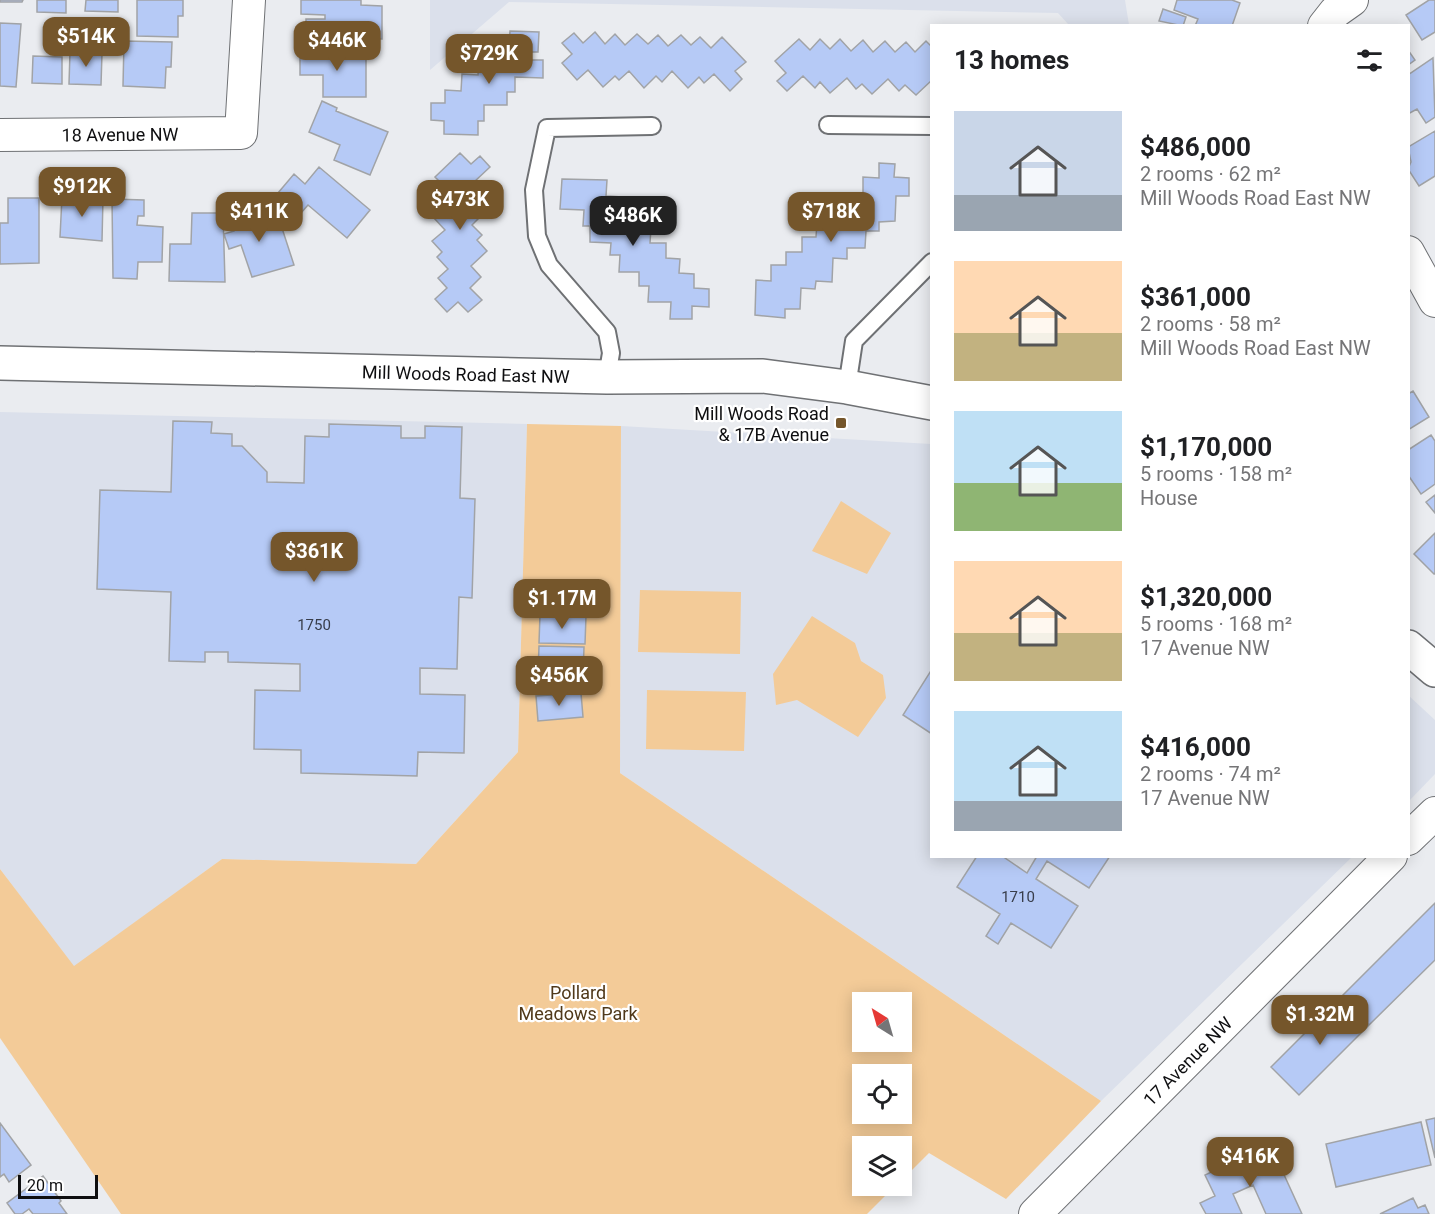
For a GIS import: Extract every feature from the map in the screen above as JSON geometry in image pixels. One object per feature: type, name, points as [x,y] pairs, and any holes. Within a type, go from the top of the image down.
[{"type":"street","name":"18 Avenue NW","points":[[0,135],[241,133],[249,0]]},
{"type":"street","points":[[1325,24],[1335,12],[1352,0]]},
{"type":"street","points":[[1410,256],[1435,301]]},
{"type":"street","name":"Mill Woods Road East NW","points":[[0,363],[607,377],[763,376],[847,387],[930,403]]},
{"type":"street","points":[[1410,649],[1435,670]]},
{"type":"street","points":[[1410,837],[1435,813]]},
{"type":"street","name":"17 Avenue NW","points":[[1035,1214],[1389,858]]},
{"type":"lane","points":[[828,125],[930,126]]},
{"type":"lane","points":[[607,377],[611,353],[607,332],[549,265],[537,236],[534,190],[547,128],[651,126]]},
{"type":"lane","points":[[847,387],[854,341],[930,264]]},
{"type":"shaded area","points":[[430,0],[1125,0],[1129,24],[1068,24],[1058,13],[509,2],[430,70]]},
{"type":"shaded area","points":[[0,412],[527,424],[518,752],[416,864],[222,859],[74,967],[0,869]]},
{"type":"shaded area","points":[[621,426],[930,444],[930,858],[1351,858],[1101,1101],[620,773]]},
{"type":"shaded area","points":[[1410,697],[1435,720],[1435,774],[1410,800]]},
{"type":"green space","name":"Pollard Meadows Park","points":[[527,424],[621,426],[620,773],[1101,1101],[1006,1199],[929,1153],[912,1170],[912,1136],[852,1136],[852,1196],[885,1196],[867,1214],[121,1214],[0,1038],[0,869],[74,966],[222,859],[416,864],[518,752]]},
{"type":"green space","points":[[841,501],[891,533],[867,574],[812,551]]},
{"type":"green space","points":[[640,590],[741,592],[740,654],[638,652]]},
{"type":"green space","points":[[812,616],[855,643],[861,661],[883,675],[886,698],[858,737],[797,700],[776,705],[773,674]]},
{"type":"green space","points":[[647,690],[746,692],[744,751],[646,749]]},
{"type":"building","points":[[0,0],[23,0],[22,2],[0,2]]},
{"type":"building","points":[[37,0],[66,0],[66,13],[37,12]]},
{"type":"building","points":[[86,0],[118,0],[118,12],[85,11]]},
{"type":"building","points":[[137,0],[183,0],[183,16],[178,16],[178,37],[137,36]]},
{"type":"building","points":[[301,0],[361,0],[361,5],[382,6],[382,39],[361,38],[361,45],[306,44],[306,19],[325,19],[325,15],[301,14]]},
{"type":"building","points":[[1177,0],[1232,0],[1240,3],[1233,24],[1196,24],[1198,19],[1174,10]]},
{"type":"building","points":[[1429,0],[1435,0],[1435,32],[1422,40],[1406,15]]},
{"type":"building","points":[[1163,9],[1186,17],[1184,24],[1159,21]]},
{"type":"building","points":[[0,23],[21,24],[16,87],[0,86]]},
{"type":"building","points":[[510,31],[539,32],[538,52],[531,52],[531,60],[543,60],[543,78],[515,77],[515,92],[507,92],[507,105],[484,105],[484,121],[478,121],[478,135],[444,134],[444,121],[431,120],[431,103],[445,103],[445,90],[461,91],[462,74],[478,75],[479,59],[493,59],[493,49],[509,49]]},
{"type":"building","points":[[595,32],[605,44],[615,34],[625,45],[637,34],[648,44],[658,35],[668,46],[681,35],[691,45],[700,37],[711,48],[722,37],[746,62],[735,71],[742,79],[730,91],[714,74],[704,83],[699,77],[688,88],[672,71],[662,82],[656,76],[644,88],[629,71],[619,80],[615,76],[603,87],[588,70],[577,80],[562,63],[572,54],[562,43],[574,33],[583,43]]},
{"type":"building","points":[[799,39],[810,50],[820,39],[830,49],[840,39],[851,51],[863,40],[873,52],[885,41],[895,52],[906,42],[915,52],[926,41],[930,45],[930,82],[916,95],[905,85],[899,91],[888,79],[872,94],[862,84],[856,89],[847,78],[830,93],[820,82],[815,88],[803,76],[787,91],[777,81],[786,73],[775,61]]},
{"type":"building","points":[[124,41],[172,42],[171,67],[166,67],[165,88],[123,86]]},
{"type":"building","points":[[329,49],[329,53],[366,53],[366,97],[323,97],[323,75],[300,75],[300,50]]},
{"type":"building","points":[[70,52],[102,53],[101,85],[69,84]]},
{"type":"building","points":[[1410,53],[1415,60],[1410,64]]},
{"type":"building","points":[[33,56],[62,57],[62,84],[32,83]]},
{"type":"building","points":[[1433,58],[1435,117],[1426,123],[1417,109],[1410,113],[1410,74]]},
{"type":"building","points":[[322,101],[337,108],[336,111],[388,132],[370,175],[334,160],[340,145],[309,132]]},
{"type":"building","points":[[1435,131],[1435,176],[1419,186],[1410,172],[1410,146]]},
{"type":"building","points":[[460,153],[471,164],[480,156],[490,167],[474,182],[484,193],[478,198],[488,209],[472,225],[482,235],[477,240],[487,251],[471,266],[481,277],[470,288],[482,300],[468,312],[458,302],[447,312],[435,299],[447,288],[438,278],[448,269],[437,257],[442,252],[432,241],[445,230],[434,218],[444,209],[434,199],[446,188],[435,177]]},
{"type":"building","points":[[879,163],[895,164],[894,177],[909,178],[909,196],[896,196],[895,221],[879,222],[879,231],[866,231],[865,248],[847,248],[847,259],[833,258],[832,282],[816,281],[815,289],[801,288],[800,309],[785,309],[785,318],[755,315],[756,280],[771,281],[771,265],[786,265],[786,252],[802,252],[802,237],[816,237],[817,223],[832,223],[832,207],[848,207],[849,193],[863,193],[863,177],[879,178]]},
{"type":"building","points":[[319,167],[370,210],[347,238],[308,205],[301,213],[278,193],[294,174],[305,184]]},
{"type":"building","points":[[562,179],[607,180],[606,196],[622,197],[621,210],[635,211],[635,227],[651,228],[650,243],[666,243],[666,258],[680,259],[679,273],[694,274],[694,288],[709,289],[709,307],[692,306],[692,319],[670,319],[671,302],[648,302],[649,286],[639,286],[639,272],[619,272],[620,255],[610,255],[611,243],[590,242],[590,226],[583,226],[584,210],[560,209]]},
{"type":"building","points":[[62,197],[103,198],[102,241],[60,237]]},
{"type":"building","points":[[8,198],[39,198],[39,263],[0,264],[0,223],[8,223]]},
{"type":"building","points":[[112,199],[144,200],[144,216],[138,216],[137,225],[163,227],[162,262],[138,262],[137,279],[113,278]]},
{"type":"building","points":[[254,206],[262,228],[280,222],[294,265],[252,277],[241,245],[229,249],[224,234],[234,231],[229,215]]},
{"type":"building","points":[[192,213],[223,213],[225,282],[169,281],[170,244],[191,244]]},
{"type":"building","points":[[1413,391],[1429,417],[1410,429],[1410,393]]},
{"type":"building","points":[[173,421],[212,422],[211,433],[232,434],[232,446],[242,446],[267,472],[267,482],[304,483],[305,436],[329,437],[329,424],[401,426],[401,438],[425,438],[425,426],[462,427],[460,498],[475,499],[472,598],[459,597],[457,669],[420,668],[420,694],[465,695],[464,753],[418,752],[417,776],[301,773],[301,750],[254,749],[255,690],[300,691],[300,664],[228,662],[228,652],[205,652],[205,662],[169,661],[171,592],[97,589],[100,490],[171,492]]},
{"type":"building","points":[[1431,435],[1435,441],[1435,484],[1421,494],[1410,478],[1410,449]]},
{"type":"building","points":[[1435,495],[1435,513],[1426,502]]},
{"type":"building","points":[[1435,533],[1435,574],[1434,574],[1414,554]]},
{"type":"building","points":[[540,615],[586,616],[585,644],[539,643]]},
{"type":"building","points":[[539,646],[584,647],[583,675],[538,674]]},
{"type":"building","points":[[930,672],[930,733],[903,715]]},
{"type":"building","points":[[581,693],[583,717],[538,721],[536,696]]},
{"type":"building","points":[[976,858],[1005,858],[1027,873],[1036,858],[1109,858],[1089,888],[1047,861],[1036,879],[1078,906],[1051,948],[1011,923],[998,944],[986,936],[1000,914],[957,887]]},
{"type":"building","points":[[1435,903],[1435,960],[1369,1025],[1341,997]]},
{"type":"building","points":[[1340,998],[1368,1026],[1299,1095],[1271,1067]]},
{"type":"building","points":[[1435,1118],[1435,1158],[1426,1120]]},
{"type":"building","points":[[1421,1122],[1431,1165],[1336,1187],[1326,1144]]},
{"type":"building","points":[[0,1123],[31,1165],[9,1182],[4,1174],[0,1177]]},
{"type":"building","points":[[1255,1151],[1265,1172],[1280,1166],[1302,1214],[1266,1214],[1253,1185],[1233,1194],[1242,1214],[1206,1214],[1200,1203],[1215,1196],[1205,1175]]},
{"type":"building","points":[[43,1176],[61,1201],[59,1203],[67,1214],[33,1214],[29,1209],[22,1214],[15,1214],[7,1203]]},
{"type":"building","points":[[1413,1198],[1418,1208],[1425,1205],[1429,1214],[1380,1214]]},
{"type":"place","name":"Mill Woods Road & 17B Avenue","points":[[841,423]]}]
